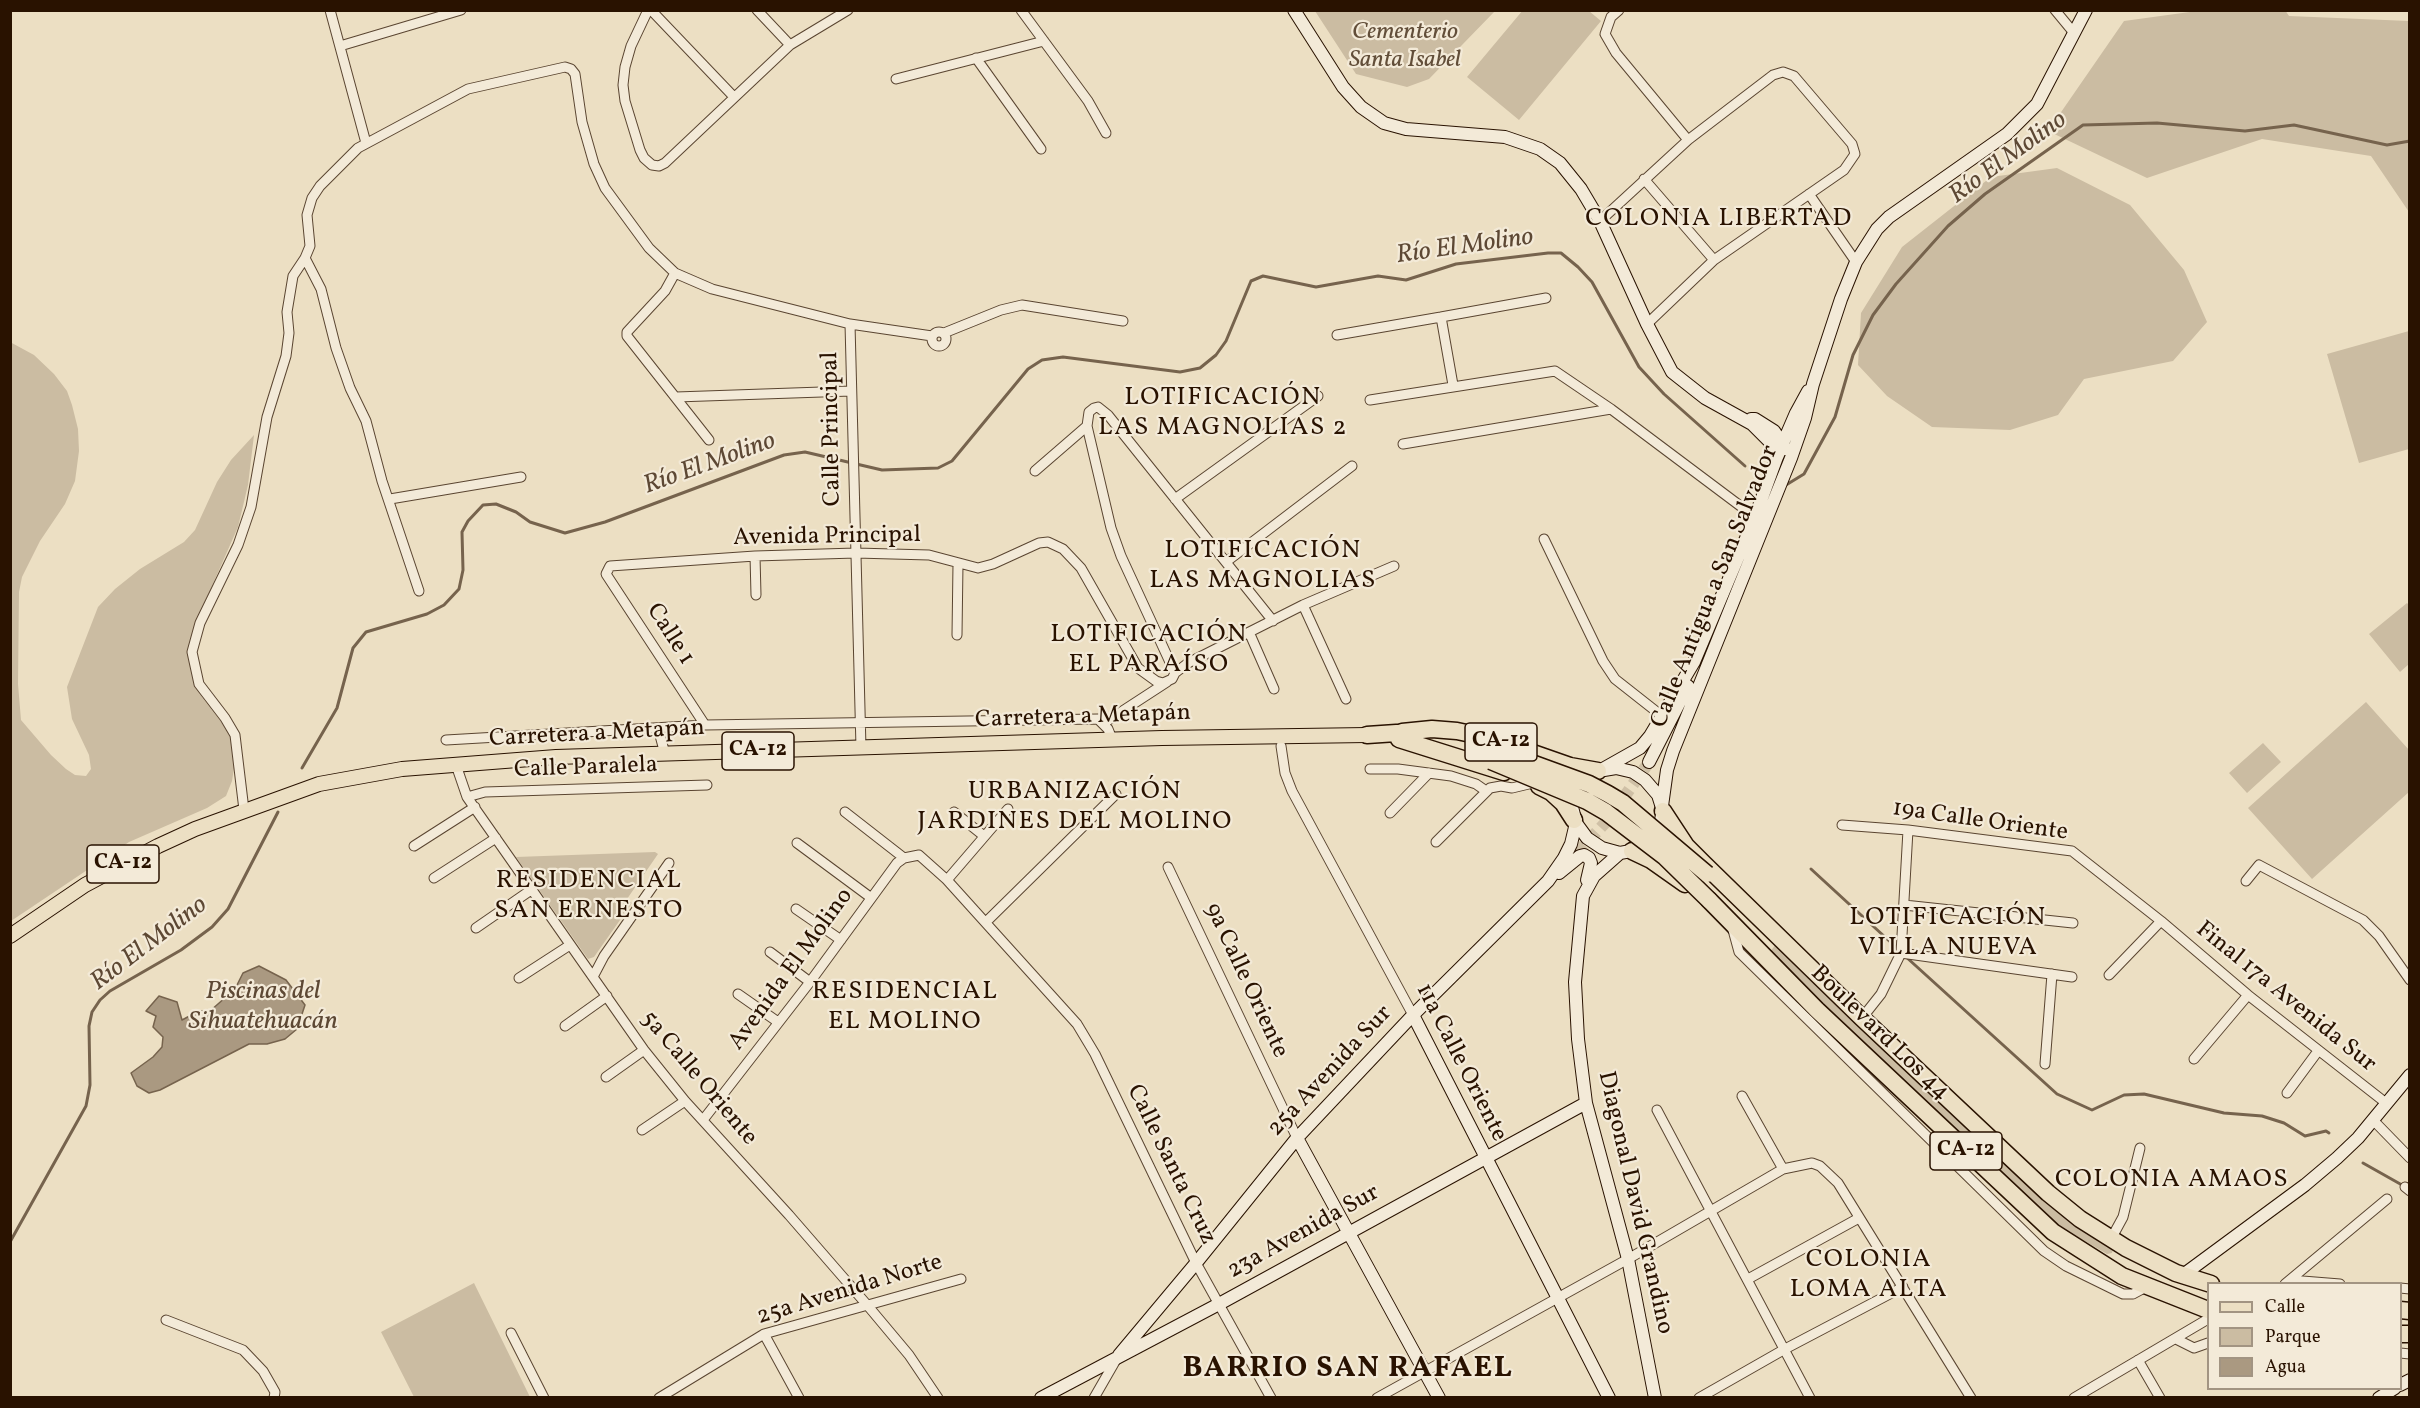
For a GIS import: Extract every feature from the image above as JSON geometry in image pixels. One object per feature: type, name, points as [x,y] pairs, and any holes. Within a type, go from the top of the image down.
[{"type":"highway","name":"CA-12","points":[[1400,735],[1432,729],[1457,731],[1490,738],[1570,766],[1600,770]]},
{"type":"highway","points":[[1367,735],[1400,735],[1589,784],[1623,803],[1790,948]]},
{"type":"highway","points":[[1495,760],[1510,745]]},
{"type":"highway","name":"CA-12","points":[[1495,760],[1551,792],[1563,803],[1575,822]]},
{"type":"highway","points":[[1495,760],[1587,801],[1606,812],[1665,857],[1755,948]]},
{"type":"highway","name":"CA-12","points":[[1663,808],[1686,846],[1790,948]]},
{"type":"highway","name":"CA-12","points":[[1626,852],[1651,860],[1681,881],[1755,948]]},
{"type":"highway","name":"Boulevard Los 44","points":[[1755,948],[1843,1035],[2053,1232],[2122,1276],[2207,1310]]},
{"type":"highway","name":"Boulevard Los 44","points":[[1790,948],[2048,1193],[2080,1219],[2111,1239],[2180,1274],[2207,1283]]},
{"type":"highway","points":[[2053,1232],[2068,1235],[2109,1258],[2116,1256],[2119,1251],[2111,1239]]},
{"type":"highway","points":[[2122,1276],[2119,1265],[2128,1259],[2162,1273],[2180,1274]]},
{"type":"main road","points":[[1294,10],[1343,87],[1372,116],[1384,123],[1406,129],[1505,137],[1540,149],[1560,163],[1574,179],[1600,221],[1647,324],[1672,372],[1705,398],[1739,417],[1764,435],[1777,458]]},
{"type":"main road","name":"Calle Antigua a San Salvador","points":[[1663,808],[1667,770],[1673,751],[1791,458],[1805,418],[1813,384],[1856,262],[1877,229],[1889,217],[2007,134],[2037,104],[2086,10]]},
{"type":"main road","name":"Calle Antigua a San Salvador","points":[[1600,770],[1640,748],[1694,662],[1796,413],[1813,384]]},
{"type":"main road","points":[[1739,417],[1755,419],[1766,424],[1774,431],[1791,458]]},
{"type":"main road","points":[[1649,762],[1687,687],[1694,662]]},
{"type":"main road","name":"Carretera a Metapán","points":[[10,936],[85,885],[158,846],[244,810],[319,784],[402,769],[556,757],[1112,739],[1279,741],[1309,735],[1367,735]]},
{"type":"main road","points":[[1619,768],[1636,773],[1652,786],[1663,808],[1660,824],[1654,836],[1626,852],[1611,852],[1597,845],[1584,834],[1575,822],[1572,807],[1574,792],[1585,778],[1600,770],[1619,768]]},
{"type":"main road","name":"25a Avenida Sur","points":[[1119,1355],[1296,1138],[1413,1015],[1544,885],[1564,858],[1571,844],[1575,822]]},
{"type":"main road","name":"Diagonal David Grandino","points":[[1626,852],[1590,881],[1582,905],[1575,982],[1578,1039],[1586,1103],[1628,1259],[1655,1398]]},
{"type":"main road","points":[[1544,885],[1576,854]]},
{"type":"main road","points":[[1544,885],[1584,855],[1589,858],[1592,867],[1585,885],[1582,905]]},
{"type":"main road","name":"11a Calle Oriente","points":[[1413,1015],[1609,1398]]},
{"type":"main road","points":[[2180,1274],[2305,1185],[2337,1158],[2358,1138],[2409,1075]]},
{"type":"main road","name":"23a Avenida Sur","points":[[1041,1398],[1219,1304],[1586,1103]]},
{"type":"main road","name":"9a Calle Oriente","points":[[1296,1138],[1439,1398]]},
{"type":"main road","points":[[2379,1398],[2393,1390]]},
{"type":"street","points":[[330,10],[366,143]]},
{"type":"street","points":[[734,97],[650,10],[631,46],[623,85],[625,101],[640,150],[644,158],[652,165],[659,166],[665,163],[790,45],[848,10]]},
{"type":"street","points":[[757,10],[790,45]]},
{"type":"street","points":[[1021,10],[1088,101],[1106,132]]},
{"type":"street","points":[[1619,10],[1611,17],[1605,34],[1616,53],[1688,140]]},
{"type":"street","points":[[2055,10],[2074,33]]},
{"type":"street","points":[[340,46],[459,11]]},
{"type":"street","points":[[896,79],[1044,41]]},
{"type":"street","points":[[976,58],[1041,148]]},
{"type":"street","points":[[244,810],[235,735],[199,684],[192,652],[200,623],[238,545],[250,507],[266,420],[286,356],[289,333],[287,312],[293,276],[310,246],[307,215],[312,198],[348,156],[366,143],[468,89],[565,67],[571,69],[575,74],[582,122],[594,164],[605,188],[649,248],[675,273],[712,289],[850,324],[932,336],[937,332],[944,333],[1001,310],[1022,305],[1123,321]]},
{"type":"street","points":[[1600,221],[1688,140],[1773,75],[1783,72],[1794,76],[1852,144],[1855,154],[1844,170],[1714,260],[1647,324]]},
{"type":"street","points":[[1644,179],[1714,260]]},
{"type":"street","points":[[1809,194],[1856,262]]},
{"type":"street","points":[[305,258],[316,277],[339,358],[366,421],[382,481],[390,499],[419,591]]},
{"type":"street","points":[[675,273],[665,291],[626,334],[709,440]]},
{"type":"street","points":[[1337,335],[1546,298]]},
{"type":"street","points":[[1441,317],[1453,385]]},
{"type":"street","name":"Calle Principal","points":[[850,324],[861,748]]},
{"type":"street","points":[[1370,400],[1453,385],[1555,371],[1611,409],[1755,517]]},
{"type":"street","points":[[676,397],[851,391]]},
{"type":"street","points":[[1175,499],[1318,396]]},
{"type":"street","points":[[1175,673],[1116,542],[1086,426],[1089,412],[1094,408],[1104,410],[1273,621]]},
{"type":"street","points":[[1403,444],[1611,409]]},
{"type":"street","points":[[1035,471],[1086,426]]},
{"type":"street","points":[[1226,562],[1352,466]]},
{"type":"street","points":[[390,499],[521,477]]},
{"type":"street","points":[[1544,539],[1603,661],[1615,679],[1662,716]]},
{"type":"street","name":"Avenida Principal","points":[[610,566],[755,556],[856,553],[929,555],[945,558],[958,564],[984,567],[1039,543],[1048,542],[1063,549],[1081,568],[1133,661],[1144,673],[1156,681],[1165,682]]},
{"type":"street","points":[[755,556],[756,595]]},
{"type":"street","points":[[957,635],[958,564]]},
{"type":"street","name":"Calle 1","points":[[610,566],[606,574],[705,725]]},
{"type":"street","points":[[1104,723],[1165,682],[1188,663],[1302,605],[1394,566]]},
{"type":"street","points":[[1302,605],[1346,699]]},
{"type":"street","points":[[1249,633],[1274,688]]},
{"type":"street","points":[[446,740],[705,725],[1098,719],[1104,723],[1112,739]]},
{"type":"street","points":[[658,728],[665,754]]},
{"type":"street","name":"11a Calle Oriente","points":[[1279,741],[1285,773],[1292,791],[1413,1015]]},
{"type":"street","name":"5a Calle Oriente","points":[[456,765],[467,796],[474,807],[570,945],[594,975],[644,1050],[685,1101],[868,1306],[909,1355],[938,1398]]},
{"type":"street","points":[[1370,769],[1430,773],[1470,782],[1485,792]]},
{"type":"street","points":[[1390,813],[1430,773]]},
{"type":"street","points":[[1436,842],[1485,792],[1495,787],[1512,788],[1533,783]]},
{"type":"street","name":"Calle Paralela","points":[[467,796],[485,792],[707,785]]},
{"type":"street","points":[[986,922],[1116,794]]},
{"type":"street","points":[[414,846],[474,807]]},
{"type":"street","points":[[947,880],[1008,809]]},
{"type":"street","points":[[845,812],[904,858]]},
{"type":"street","points":[[954,812],[984,836]]},
{"type":"street","name":"19a Calle Oriente","points":[[1842,825],[1908,830],[2072,851],[2161,921]]},
{"type":"street","points":[[1862,1018],[1881,994],[1901,953],[1908,830]]},
{"type":"street","points":[[434,878],[496,838]]},
{"type":"street","points":[[798,843],[870,897]]},
{"type":"street","name":"Calle Santa Cruz","points":[[904,858],[919,855],[947,880],[1069,1013],[1095,1054],[1196,1263],[1272,1398]]},
{"type":"street","name":"Avenida El Molino","points":[[703,1120],[810,982],[870,897],[897,863],[904,858]]},
{"type":"street","points":[[594,975],[604,956],[669,863]]},
{"type":"street","points":[[2246,881],[2259,865],[2363,920],[2379,936],[2409,980]]},
{"type":"street","name":"9a Calle Oriente","points":[[1168,867],[1296,1138]]},
{"type":"street","points":[[476,928],[531,890]]},
{"type":"street","points":[[1904,905],[2073,923]]},
{"type":"street","points":[[796,909],[841,939]]},
{"type":"street","points":[[2109,975],[2161,921]]},
{"type":"street","name":"Final 17a Avenida Sur","points":[[2161,921],[2248,995],[2386,1103]]},
{"type":"street","points":[[1733,930],[1739,952],[2044,1251],[2066,1266],[2123,1294],[2133,1294],[2146,1287]]},
{"type":"street","points":[[519,978],[570,945]]},
{"type":"street","points":[[770,952],[810,982]]},
{"type":"street","points":[[1901,953],[2072,977]]},
{"type":"street","points":[[2045,1064],[2052,974]]},
{"type":"street","points":[[738,994],[778,1022]]},
{"type":"street","points":[[2194,1059],[2248,995]]},
{"type":"street","points":[[565,1026],[607,996]]},
{"type":"street","points":[[606,1077],[644,1050]]},
{"type":"street","points":[[2287,1093],[2318,1051]]},
{"type":"street","points":[[1742,1096],[1783,1168]]},
{"type":"street","points":[[642,1130],[685,1101]]},
{"type":"street","points":[[1657,1110],[1810,1398]]},
{"type":"street","points":[[2373,1120],[2409,1158]]},
{"type":"street","points":[[2111,1239],[2123,1217],[2140,1148]]},
{"type":"street","points":[[1377,1398],[1628,1259],[1783,1168],[1804,1163],[1820,1166],[1838,1183],[1971,1398]]},
{"type":"street","points":[[2288,1282],[2387,1199]]},
{"type":"street","points":[[1748,1279],[1859,1218]]},
{"type":"street","name":"25a Avenida Norte","points":[[662,1397],[764,1334],[961,1279]]},
{"type":"street","points":[[1699,1398],[1785,1349],[1903,1287]]},
{"type":"street","points":[[166,1320],[243,1350],[263,1371],[275,1392],[274,1398]]},
{"type":"street","points":[[2074,1398],[2207,1320]]},
{"type":"street","points":[[511,1333],[544,1398]]},
{"type":"street","points":[[764,1334],[799,1398]]},
{"type":"street","points":[[2176,1339],[2194,1348],[2207,1343]]},
{"type":"street","points":[[1094,1398],[1119,1355]]},
{"type":"street","points":[[2138,1360],[2160,1398]]},
{"type":"green space","points":[[1523,10],[1589,11],[1601,21],[1519,120],[1467,77]]},
{"type":"green space","points":[[2285,10],[2289,16],[2409,21],[2409,212],[2371,156],[2262,139],[2147,178],[2048,131],[2124,21],[2197,11]]},
{"type":"green space","name":"Cementerio Santa Isabel","points":[[1315,11],[1495,11],[1429,79],[1407,87],[1356,74]]},
{"type":"green space","points":[[2057,168],[2130,205],[2184,270],[2207,322],[2173,361],[2084,379],[2058,415],[2010,430],[1932,427],[1887,396],[1858,365],[1861,313],[1902,247],[1991,177]]},
{"type":"green space","points":[[2409,331],[2409,449],[2359,463],[2327,354]]},
{"type":"green space","points":[[10,342],[34,355],[54,374],[67,391],[78,429],[79,451],[75,481],[65,504],[40,541],[22,577],[19,592],[18,684],[21,720],[51,755],[75,775],[86,776],[91,769],[89,755],[72,719],[67,687],[98,607],[115,589],[140,569],[184,542],[195,530],[217,482],[231,460],[254,435],[248,485],[238,527],[201,611],[190,640],[188,658],[202,697],[232,736],[236,755],[232,781],[226,796],[207,808],[129,842],[11,921]]},
{"type":"green space","points":[[2407,603],[2410,606],[2409,664],[2400,672],[2369,634]]},
{"type":"green space","points":[[2366,702],[2409,750],[2409,792],[2312,879],[2248,808]]},
{"type":"green space","points":[[2263,743],[2281,762],[2247,793],[2229,773]]},
{"type":"green space","points":[[655,852],[658,854],[627,899],[632,903],[594,957],[588,959],[516,857]]},
{"type":"green space","points":[[1776,944],[2113,1249],[2112,1253],[2107,1254],[2071,1233],[2060,1230],[2014,1190],[1770,952]]},
{"type":"green space","points":[[474,1283],[530,1397],[414,1397],[381,1332]]},
{"type":"water","name":"Piscinas del Sihuatehuacán","points":[[259,966],[286,980],[305,1005],[297,1029],[285,1039],[267,1044],[249,1044],[160,1090],[149,1093],[137,1086],[131,1073],[153,1057],[162,1047],[163,1037],[153,1027],[156,1016],[146,1011],[159,996],[177,1002],[182,1020],[199,1011],[210,1011],[235,989],[243,973]]},
{"type":"waterway","name":"Río El Molino","points":[[1786,485],[1804,474],[1835,417],[1853,355],[1873,315],[1896,284],[1948,226],[1985,194],[2083,125],[2157,123],[2245,131],[2294,125],[2387,145],[2410,141]]},
{"type":"waterway","name":"Río El Molino","points":[[302,768],[337,708],[353,648],[366,632],[427,614],[444,605],[459,589],[463,570],[462,532],[468,521],[483,505],[496,504],[516,512],[530,522],[565,533],[605,522],[784,455],[805,452],[882,470],[938,468],[952,461],[1028,369],[1042,360],[1063,357],[1180,372],[1200,368],[1216,355],[1226,341],[1251,281],[1263,276],[1316,287],[1378,276],[1406,280],[1456,264],[1561,253],[1592,282],[1639,367],[1664,394],[1745,466]]},
{"type":"waterway","name":"Río El Molino","points":[[10,1242],[86,1106],[90,1085],[89,1026],[92,1012],[110,991],[181,950],[212,927],[228,909],[278,812]]},
{"type":"waterway","points":[[1811,869],[1898,949]]},
{"type":"waterway","points":[[1905,956],[2057,1094],[2092,1110],[2124,1095],[2144,1094],[2224,1113],[2262,1116],[2284,1123],[2305,1136],[2326,1131],[2329,1133]]},
{"type":"waterway","points":[[2363,1163],[2402,1185],[2410,1183]]},
{"type":"tunnel","points":[[1576,854],[1607,821],[1649,762]]},
{"type":"district","name":"COLONIA LIBERTAD","points":[[1719,220]]},
{"type":"district","name":"LOTIFICACIÓN LAS MAGNOLIAS 2","points":[[1223,414]]},
{"type":"district","name":"LOTIFICACIÓN LAS MAGNOLIAS","points":[[1263,567]]},
{"type":"district","name":"LOTIFICACIÓN EL PARAÍSO","points":[[1149,651]]},
{"type":"district","name":"URBANIZACIÓN JARDINES DEL MOLINO","points":[[1075,808]]},
{"type":"district","name":"RESIDENCIAL SAN ERNESTO","points":[[589,897]]},
{"type":"district","name":"LOTIFICACIÓN VILLA NUEVA","points":[[1948,934]]},
{"type":"district","name":"RESIDENCIAL EL MOLINO","points":[[905,1008]]},
{"type":"district","name":"COLONIA AMAOS","points":[[2172,1181]]},
{"type":"district","name":"COLONIA LOMA ALTA","points":[[1869,1276]]},
{"type":"district","name":"BARRIO SAN RAFAEL","points":[[1348,1370]]}]
